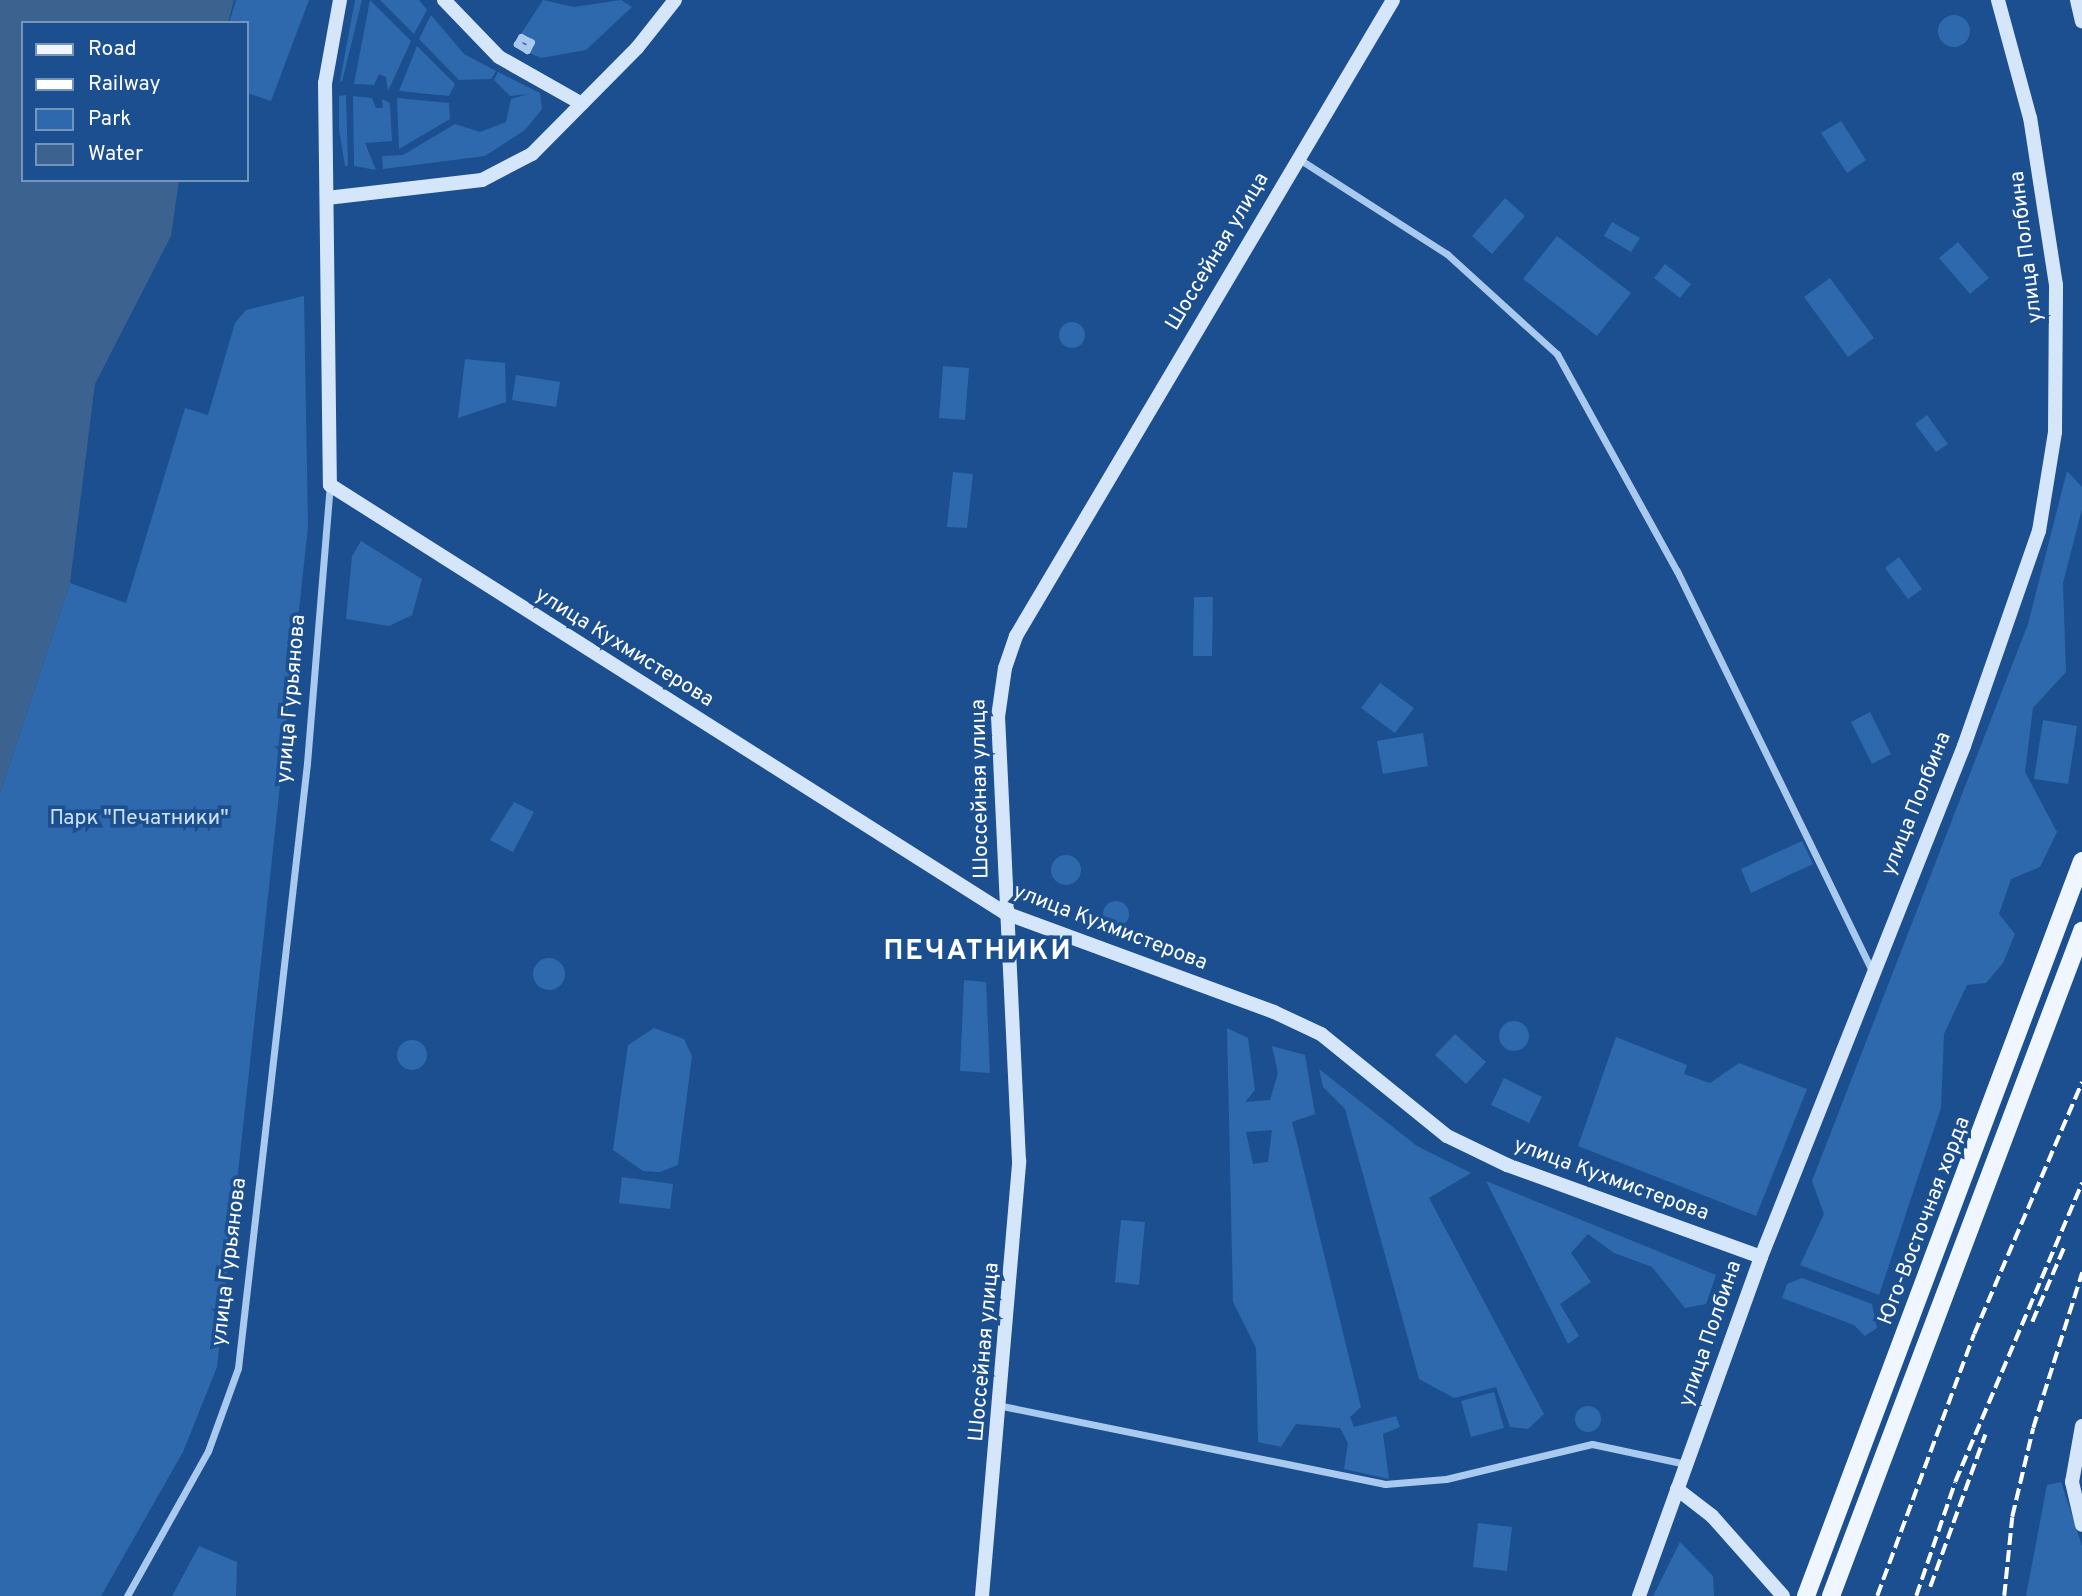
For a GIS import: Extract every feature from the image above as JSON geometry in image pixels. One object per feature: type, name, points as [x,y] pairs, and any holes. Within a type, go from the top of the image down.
[{"type":"main road","name":"улица Гурьянова","points":[[330,485],[325,83],[340,0]]},
{"type":"main road","points":[[444,0],[499,57],[582,104]]},
{"type":"main road","points":[[327,198],[482,180],[532,154],[582,104],[675,0]]},
{"type":"main road","name":"Шоссейная улица","points":[[982,1596],[1002,1406],[1019,1161],[1005,913],[999,693],[1016,636],[1393,0]]},
{"type":"main road","name":"улица Полбина","points":[[1639,1596],[1761,1257],[1874,974],[2023,585],[2039,531],[2055,432],[2058,334],[2043,191],[1998,0]]},
{"type":"main road","points":[[2077,0],[2082,21]]},
{"type":"main road","name":"улица Кухмистерова","points":[[330,485],[1005,913],[1274,1012],[1321,1034],[1447,1136],[1520,1170],[1761,1257]]},
{"type":"main road","name":"Юго-Восточная хорда","points":[[1806,1596],[2082,861]]},
{"type":"main road","points":[[1831,1596],[2082,932]]},
{"type":"main road","points":[[2082,1426],[2072,1482],[2082,1525]]},
{"type":"main road","points":[[1677,1489],[1712,1516],[1781,1593]]},
{"type":"street","points":[[1298,158],[1447,254],[1557,354],[1677,572],[1874,974]]},
{"type":"street","name":"улица Гурьянова","points":[[127,1596],[208,1451],[238,1368],[307,763],[330,485]]},
{"type":"street","points":[[1002,1406],[1385,1484],[1446,1479],[1592,1444],[1687,1464]]},
{"type":"green space","points":[[236,0],[309,0],[271,101],[248,93],[248,21],[230,21]]},
{"type":"green space","points":[[355,0],[362,0],[342,82],[340,81]]},
{"type":"green space","points":[[370,0],[411,41],[388,91],[386,77],[379,74],[374,85],[354,84]]},
{"type":"green space","points":[[380,0],[419,0],[427,10],[414,34]]},
{"type":"green space","points":[[543,0],[574,7],[621,0],[632,7],[586,50],[541,58],[513,46]]},
{"type":"green space","points":[[431,15],[464,54],[496,71],[491,79],[459,80],[419,39]]},
{"type":"green space","points":[[1954,15],[1965,20],[1970,31],[1965,42],[1954,47],[1943,42],[1938,31],[1943,20]]},
{"type":"green space","points":[[417,46],[455,84],[449,96],[399,91]]},
{"type":"green space","points":[[498,72],[540,93],[542,109],[525,130],[485,156],[383,169],[382,156],[403,155],[455,124],[480,132],[506,122],[511,99],[528,94],[510,96],[494,80]]},
{"type":"green space","points":[[346,95],[348,166],[345,166],[339,129],[339,96]]},
{"type":"green space","points":[[353,96],[372,98],[376,108],[383,108],[382,99],[390,103],[392,141],[365,143],[376,170],[354,166]]},
{"type":"green space","points":[[397,98],[449,103],[450,119],[399,149]]},
{"type":"green space","points":[[1841,121],[1866,160],[1847,173],[1821,133]]},
{"type":"green space","points":[[1505,198],[1525,216],[1492,254],[1472,236]]},
{"type":"green space","points":[[1612,222],[1640,238],[1631,252],[1604,236]]},
{"type":"green space","points":[[1557,236],[1631,293],[1597,336],[1523,279]]},
{"type":"green space","points":[[1958,242],[1989,278],[1970,294],[1939,258]]},
{"type":"green space","points":[[1665,264],[1691,284],[1680,298],[1654,278]]},
{"type":"green space","points":[[1830,278],[1874,338],[1848,357],[1804,297]]},
{"type":"green space","name":"Парк \"Печатники\"","points":[[304,296],[308,527],[217,1367],[183,1452],[101,1596],[0,1596],[0,793],[70,583],[126,603],[185,408],[208,415],[235,323],[246,310]]},
{"type":"green space","points":[[1072,322],[1081,326],[1085,335],[1081,344],[1072,348],[1063,344],[1059,335],[1063,326]]},
{"type":"green space","points":[[465,359],[505,363],[506,402],[458,418]]},
{"type":"green space","points":[[943,366],[969,368],[965,420],[939,418]]},
{"type":"green space","points":[[516,375],[560,382],[556,407],[512,400]]},
{"type":"green space","points":[[1927,415],[1948,444],[1936,452],[1915,424]]},
{"type":"green space","points":[[2067,471],[2082,487],[2082,509],[2063,583],[2066,672],[2033,708],[2025,772],[2057,832],[2040,867],[2011,879],[1999,914],[2015,934],[2003,963],[1986,983],[1967,985],[1944,1034],[1941,1108],[1879,1295],[1800,1265],[1824,1214],[1812,1181],[2028,624]]},
{"type":"green space","points":[[953,472],[973,474],[967,528],[947,527]]},
{"type":"green space","points":[[361,541],[422,579],[412,615],[389,626],[346,619],[352,556]]},
{"type":"green space","points":[[1899,557],[1922,589],[1908,599],[1885,568]]},
{"type":"green space","points":[[1194,597],[1213,597],[1212,656],[1193,656]]},
{"type":"green space","points":[[1380,683],[1414,708],[1395,733],[1361,708]]},
{"type":"green space","points":[[1870,712],[1891,754],[1872,764],[1851,722]]},
{"type":"green space","points":[[2043,720],[2077,726],[2068,784],[2034,779]]},
{"type":"green space","points":[[1423,733],[1428,766],[1383,774],[1377,741]]},
{"type":"green space","points":[[514,802],[534,812],[513,852],[490,840]]},
{"type":"green space","points":[[1802,841],[1813,864],[1751,893],[1741,869]]},
{"type":"green space","points":[[1066,855],[1072,856],[1080,864],[1080,876],[1072,884],[1066,885],[1060,884],[1052,876],[1051,870],[1052,864],[1060,856]]},
{"type":"green space","points":[[1116,901],[1125,905],[1129,914],[1125,923],[1116,927],[1107,923],[1103,914],[1107,905]]},
{"type":"green space","points":[[549,958],[560,963],[565,974],[560,985],[549,990],[538,985],[533,974],[538,963]]},
{"type":"green space","points":[[964,980],[986,982],[990,1073],[960,1071]]},
{"type":"green space","points":[[1514,1021],[1525,1025],[1529,1036],[1525,1047],[1514,1051],[1503,1047],[1499,1036],[1503,1025]]},
{"type":"green space","points":[[654,1028],[684,1039],[692,1056],[678,1165],[660,1172],[643,1171],[613,1150],[628,1045]]},
{"type":"green space","points":[[1227,1028],[1248,1038],[1255,1090],[1245,1102],[1270,1100],[1278,1073],[1272,1046],[1305,1055],[1315,1114],[1292,1122],[1361,1407],[1350,1417],[1354,1427],[1396,1416],[1400,1427],[1383,1434],[1389,1479],[1344,1469],[1348,1443],[1340,1428],[1296,1424],[1281,1447],[1258,1442],[1256,1348],[1233,1302]],"holes":[[[1272,1130],[1268,1162],[1253,1164],[1246,1132]]]},
{"type":"green space","points":[[1455,1034],[1486,1062],[1466,1084],[1435,1055]]},
{"type":"green space","points":[[1616,1037],[1687,1065],[1684,1074],[1710,1083],[1739,1063],[1807,1089],[1756,1216],[1578,1146]]},
{"type":"green space","points":[[412,1040],[423,1044],[427,1055],[423,1066],[412,1070],[401,1066],[397,1055],[401,1044]]},
{"type":"green space","points":[[1319,1069],[1417,1146],[1471,1173],[1429,1198],[1544,1414],[1528,1429],[1510,1427],[1496,1387],[1454,1398],[1419,1379],[1345,1109],[1323,1087]]},
{"type":"green space","points":[[1504,1078],[1542,1097],[1529,1123],[1491,1105]]},
{"type":"green space","points":[[622,1177],[673,1184],[670,1209],[619,1203]]},
{"type":"green space","points":[[1486,1181],[1716,1275],[1706,1304],[1685,1308],[1652,1267],[1614,1253],[1588,1234],[1571,1253],[1591,1282],[1560,1304],[1579,1336],[1568,1344]]},
{"type":"green space","points":[[1121,1220],[1145,1222],[1139,1285],[1115,1282]]},
{"type":"green space","points":[[1802,1278],[1872,1304],[1877,1328],[1865,1336],[1854,1325],[1782,1298],[1787,1284]]},
{"type":"green space","points":[[1494,1392],[1504,1428],[1471,1437],[1461,1401]]},
{"type":"green space","points":[[1588,1406],[1597,1410],[1601,1419],[1597,1428],[1588,1432],[1579,1428],[1575,1419],[1579,1410]]},
{"type":"green space","points":[[2061,1482],[2082,1546],[2082,1596],[2026,1596],[2047,1485]]},
{"type":"green space","points":[[1478,1523],[1512,1527],[1507,1571],[1473,1567]]},
{"type":"green space","points":[[1680,1542],[1713,1576],[1714,1596],[1653,1596]]},
{"type":"green space","points":[[199,1546],[237,1562],[236,1596],[172,1596]]},
{"type":"water","points":[[0,0],[234,0],[229,21],[21,21],[21,182],[179,182],[171,236],[95,384],[70,583],[0,793]]},
{"type":"railway","points":[[1877,1596],[1974,1334],[2082,1082]]},
{"type":"railway","points":[[1916,1596],[1955,1482],[2082,1183]]},
{"type":"railway","points":[[2032,1322],[2065,1245]]},
{"type":"railway","points":[[2004,1596],[2012,1517],[2033,1428],[2082,1273]]},
{"type":"railway","points":[[1930,1587],[1985,1435]]},
{"type":"district","name":"ПЕЧАТНИКИ","points":[[978,952]]}]
